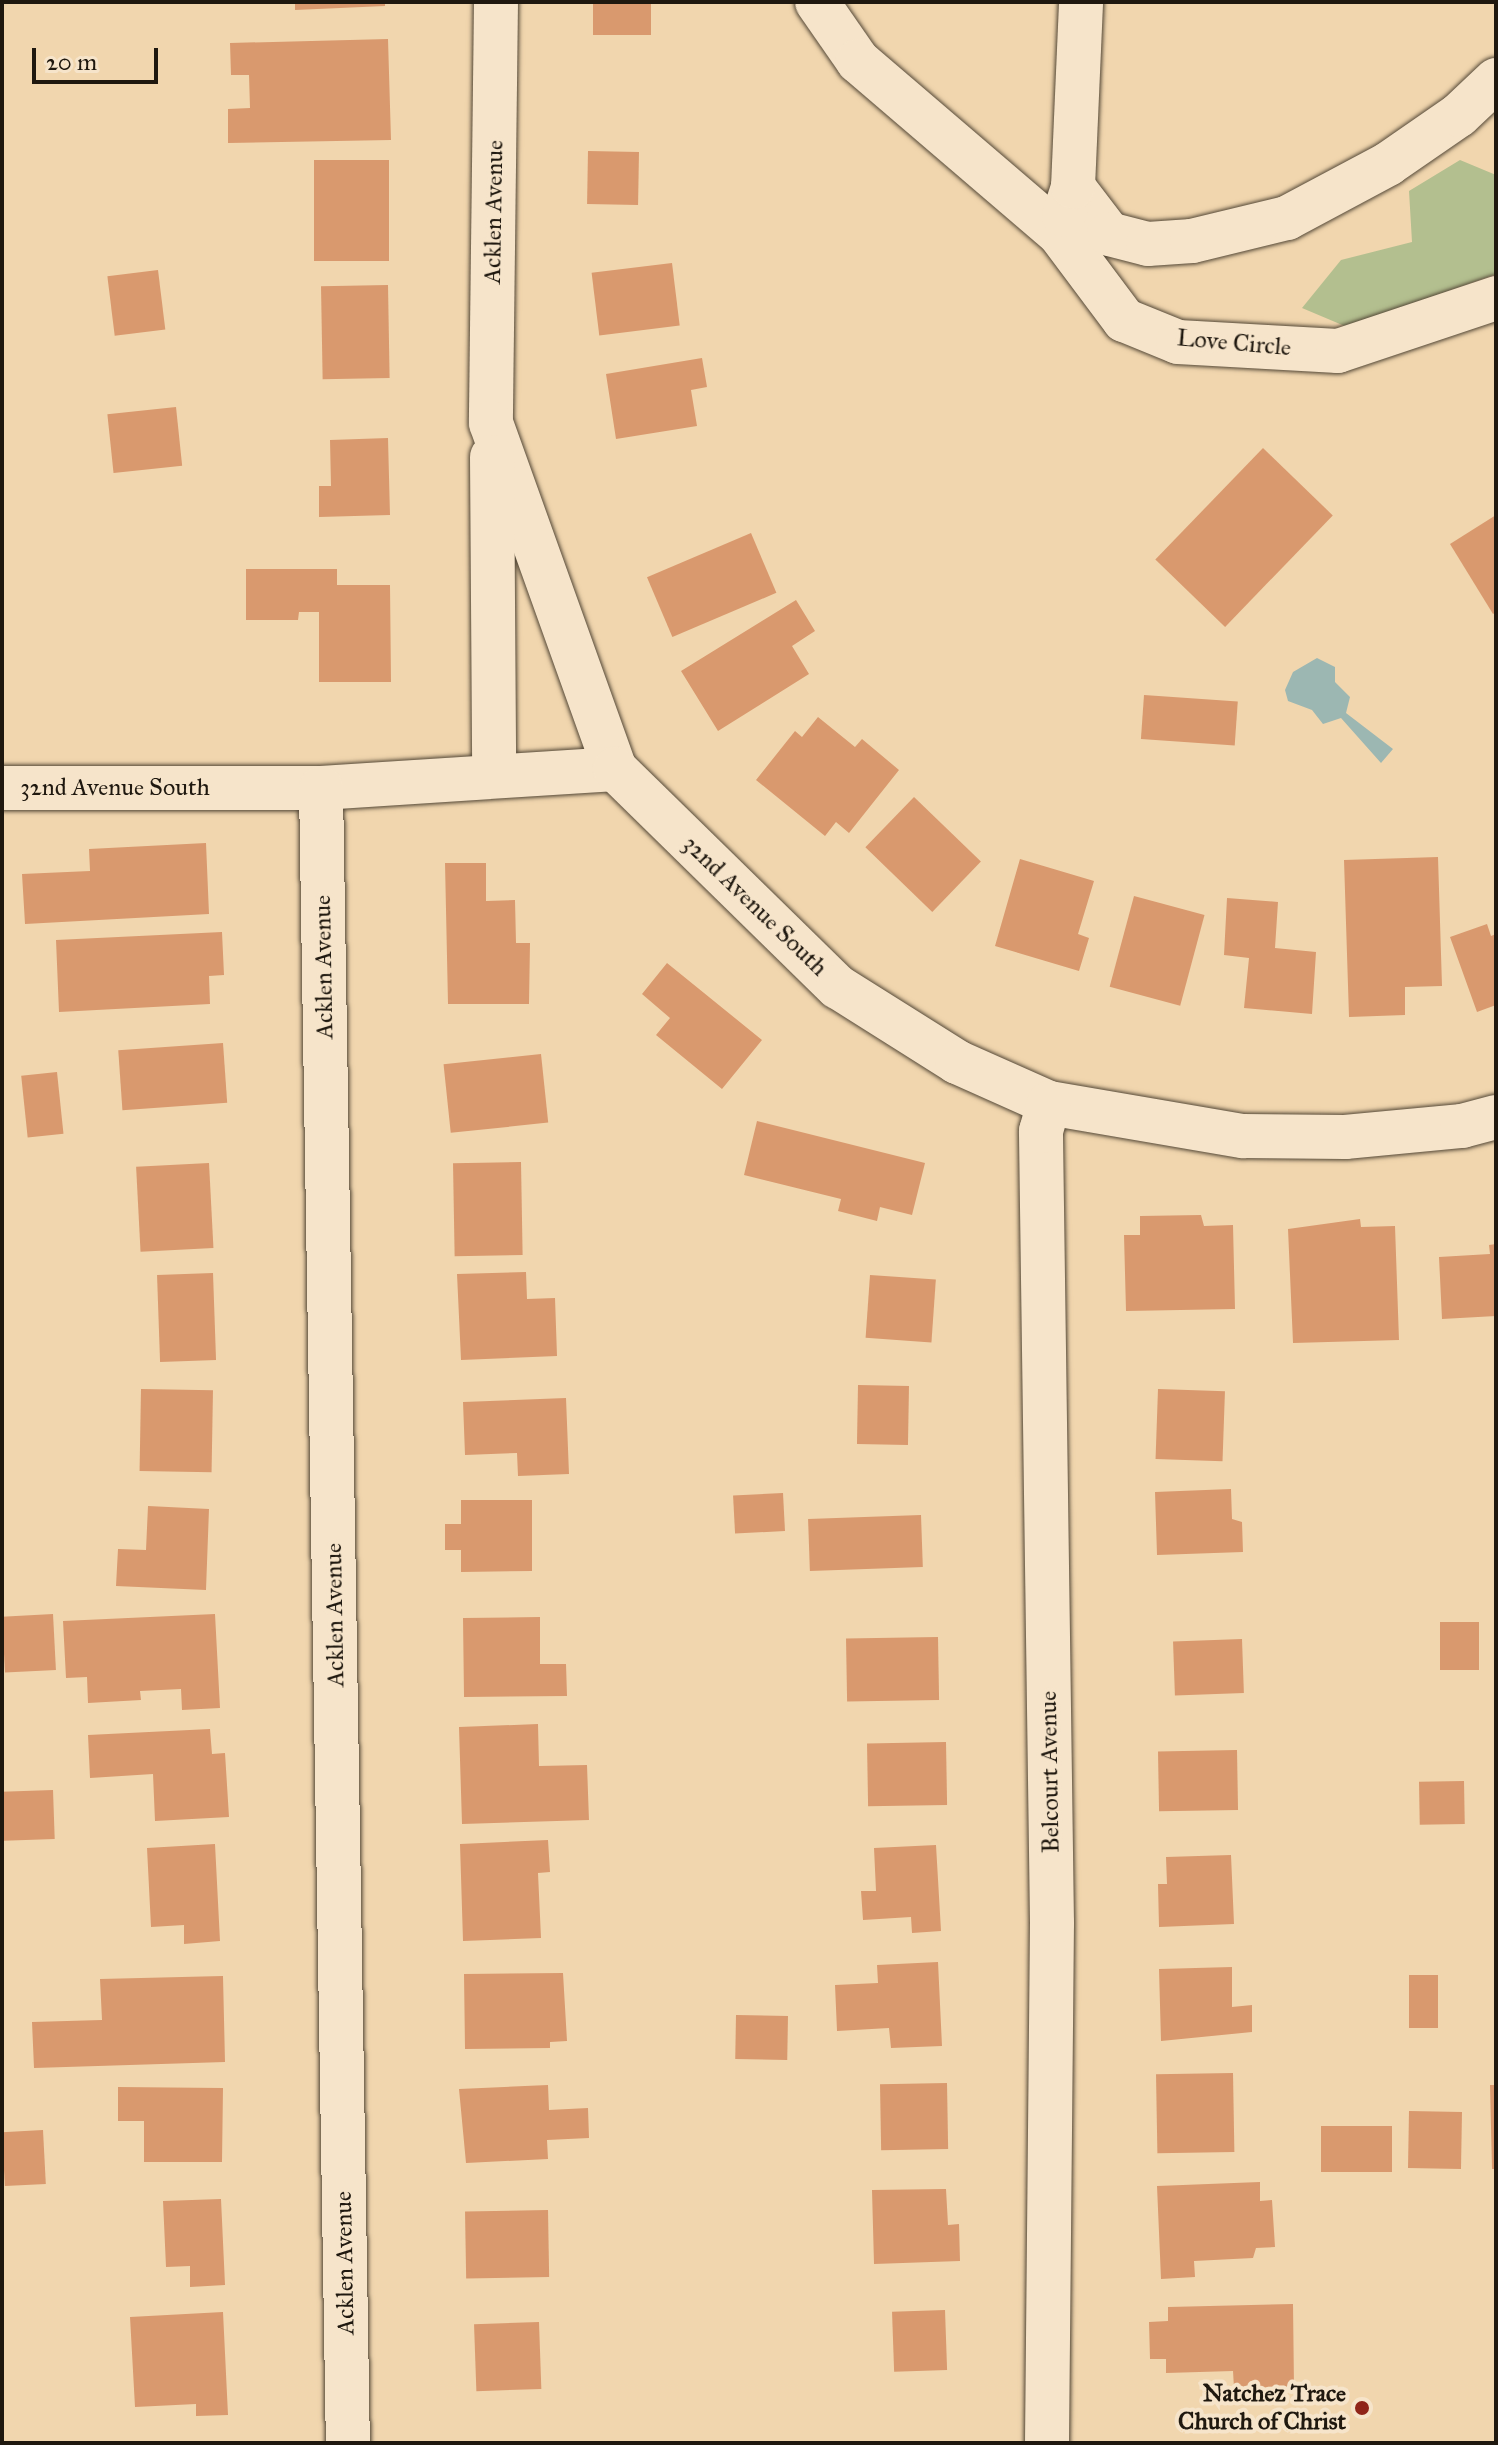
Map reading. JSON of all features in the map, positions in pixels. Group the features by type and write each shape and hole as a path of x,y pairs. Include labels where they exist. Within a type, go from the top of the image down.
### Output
{"street":[{"name":"Acklen Avenue","path":"494,776 491,423 496,2"},
{"name":"Love Circle","path":"817,2 858,61 970,163 1059,233 1124,320 1178,342 1338,351 1496,298"},
{"path":"1059,233 1073,187 1081,2"},
{"path":"1073,187 1109,234 1148,244 1192,241 1287,218 1388,164 1459,115 1496,80"},
{"name":"Acklen Avenue","path":"491,423 615,769"},
{"name":"32nd Avenue South","path":"2,788 321,788 615,769 838,987 957,1062 1049,1103 1243,1136 1345,1137 1462,1126 1496,1117"},
{"name":"Acklen Avenue","path":"321,788 348,2443"},
{"name":"Belcourt Avenue","path":"1047,2443 1052,1923 1041,1131 1049,1103"}],"green space":[{"path":"1460,160 1496,175 1496,274 1347,327 1302,308 1341,260 1412,242 1409,191"}],"water":[{"path":"1317,658 1335,667 1335,682 1350,697 1346,713 1393,749 1381,763 1341,718 1323,724 1312,710 1288,701 1285,690 1293,672"}],"building":[{"path":"295,2 385,2 385,6 295,10"},
{"path":"593,2 651,2 651,35 593,35"},
{"path":"388,39 391,140 228,143 228,109 250,108 249,75 231,75 230,43"},
{"path":"588,151 639,152 638,205 587,204"},
{"path":"314,160 389,160 389,261 314,261"},
{"path":"672,263 680,326 599,335 592,273"},
{"path":"158,270 165,330 115,336 107,276"},
{"path":"388,285 390,378 323,379 321,286"},
{"path":"702,358 707,387 691,390 697,426 616,439 606,374"},
{"path":"176,407 182,466 114,473 107,414"},
{"path":"388,438 390,515 319,517 319,486 331,486 330,440"},
{"path":"1263,448 1333,515 1225,627 1155,559"},
{"path":"1496,515 1496,612 1493,614 1450,544"},
{"path":"751,533 776,593 672,637 647,577"},
{"path":"246,569 337,569 337,585 390,585 391,682 319,682 319,612 299,612 298,620 246,620"},
{"path":"796,600 815,631 792,646 809,674 718,731 681,671"},
{"path":"1144,695 1238,702 1235,745 1141,739"},
{"path":"818,717 855,747 862,739 899,770 849,833 836,822 825,836 756,780 795,731 802,737"},
{"path":"914,797 981,862 932,912 865,847"},
{"path":"206,843 209,914 25,924 22,874 90,871 89,849"},
{"path":"1438,857 1442,986 1405,987 1405,1015 1349,1017 1344,860"},
{"path":"1020,859 1094,881 1078,934 1089,938 1079,971 995,946"},
{"path":"445,863 486,863 486,901 515,900 516,943 530,943 529,1004 448,1004"},
{"path":"1134,896 1205,915 1180,1006 1110,987"},
{"path":"1227,898 1278,902 1275,948 1316,952 1312,1014 1244,1008 1249,958 1224,955"},
{"path":"1487,924 1491,936 1496,934 1496,1005 1477,1012 1450,937"},
{"path":"222,932 224,975 209,976 210,1004 59,1012 56,940"},
{"path":"667,963 762,1040 722,1089 656,1035 670,1018 642,994"},
{"path":"223,1043 227,1103 122,1110 118,1050"},
{"path":"541,1054 548,1123 451,1133 444,1064"},
{"path":"57,1072 63,1134 28,1137 21,1076"},
{"path":"757,1121 925,1163 912,1215 880,1207 877,1221 838,1211 841,1199 744,1175"},
{"path":"521,1162 523,1255 455,1256 453,1163"},
{"path":"209,1163 213,1248 141,1252 136,1167"},
{"path":"1201,1215 1204,1226 1233,1225 1235,1309 1126,1311 1124,1235 1140,1235 1140,1216"},
{"path":"1360,1219 1361,1227 1395,1226 1399,1340 1293,1343 1288,1229"},
{"path":"1496,1244 1496,1316 1442,1319 1439,1257 1490,1254 1489,1245"},
{"path":"526,1272 527,1299 555,1298 557,1356 461,1360 457,1274"},
{"path":"213,1273 216,1360 160,1362 157,1275"},
{"path":"870,1275 936,1280 931,1342 866,1338"},
{"path":"858,1385 909,1386 908,1445 857,1444"},
{"path":"141,1389 213,1390 212,1472 140,1471"},
{"path":"1158,1389 1225,1391 1223,1461 1156,1459"},
{"path":"566,1398 569,1474 518,1476 517,1453 465,1455 463,1402"},
{"path":"1231,1489 1232,1519 1242,1522 1243,1552 1157,1555 1155,1492"},
{"path":"783,1493 785,1531 735,1534 733,1496"},
{"path":"461,1500 532,1500 532,1571 461,1572 461,1550 445,1550 445,1524 461,1524"},
{"path":"148,1506 209,1509 206,1590 116,1586 118,1549 146,1550"},
{"path":"921,1515 923,1567 810,1571 808,1519"},
{"path":"53,1614 56,1670 5,1673 2,1617"},
{"path":"215,1614 220,1708 182,1710 181,1689 140,1691 141,1700 88,1703 87,1677 66,1678 63,1621"},
{"path":"540,1617 540,1664 566,1664 567,1696 464,1697 463,1618"},
{"path":"1440,1622 1479,1622 1479,1670 1440,1670"},
{"path":"938,1637 939,1700 847,1702 846,1639"},
{"path":"1242,1639 1244,1693 1175,1695 1173,1641"},
{"path":"538,1724 539,1766 587,1765 589,1820 462,1824 459,1727"},
{"path":"210,1729 212,1754 225,1753 229,1817 155,1821 153,1774 90,1778 88,1735"},
{"path":"946,1742 947,1805 868,1806 867,1743"},
{"path":"1237,1750 1238,1810 1159,1811 1158,1751"},
{"path":"1464,1781 1465,1824 1420,1825 1419,1782"},
{"path":"53,1790 55,1839 4,1841 2,1792"},
{"path":"548,1840 550,1872 538,1873 541,1938 463,1941 460,1844"},
{"path":"215,1844 220,1941 184,1944 184,1925 151,1927 147,1848"},
{"path":"936,1845 941,1931 912,1933 911,1917 863,1920 861,1891 876,1891 874,1848"},
{"path":"1231,1855 1234,1924 1159,1927 1158,1884 1167,1884 1166,1857"},
{"path":"938,1962 942,2046 891,2048 889,2028 837,2031 835,1985 878,1983 877,1965"},
{"path":"1232,1967 1232,2007 1252,2005 1252,2032 1161,2041 1159,1969"},
{"path":"563,1973 567,2041 550,2042 550,2048 465,2049 464,1974"},
{"path":"1409,1975 1438,1975 1438,2028 1409,2028"},
{"path":"223,1976 225,2062 34,2068 32,2022 102,2020 100,1979"},
{"path":"736,2015 788,2016 787,2060 735,2059"},
{"path":"1233,2073 1234,2152 1157,2153 1156,2074"},
{"path":"947,2083 948,2149 881,2150 880,2084"},
{"path":"548,2085 549,2110 588,2108 589,2138 547,2140 548,2159 466,2163 459,2089"},
{"path":"1490,2085 1496,2085 1496,2169 1492,2169"},
{"path":"118,2087 223,2088 222,2162 144,2162 144,2121 118,2121"},
{"path":"1409,2111 1462,2112 1461,2169 1408,2168"},
{"path":"1321,2126 1392,2126 1392,2172 1321,2172"},
{"path":"43,2130 46,2184 5,2186 2,2132"},
{"path":"1260,2182 1260,2201 1272,2200 1275,2247 1256,2248 1253,2258 1194,2261 1195,2277 1161,2279 1157,2186"},
{"path":"946,2189 948,2225 959,2224 960,2261 874,2264 872,2190"},
{"path":"221,2199 225,2285 190,2287 190,2266 166,2267 163,2201"},
{"path":"548,2210 549,2277 466,2278 465,2211"},
{"path":"1293,2304 1294,2387 1234,2388 1233,2371 1166,2373 1166,2359 1150,2359 1149,2322 1168,2321 1168,2307"},
{"path":"945,2310 947,2370 894,2372 892,2312"},
{"path":"223,2312 228,2415 196,2416 196,2404 135,2407 130,2317"},
{"path":"539,2322 541,2389 476,2391 474,2324"}],"place":[{"name":"Natchez Trace Church of Christ","path":"1362,2408"}]}
